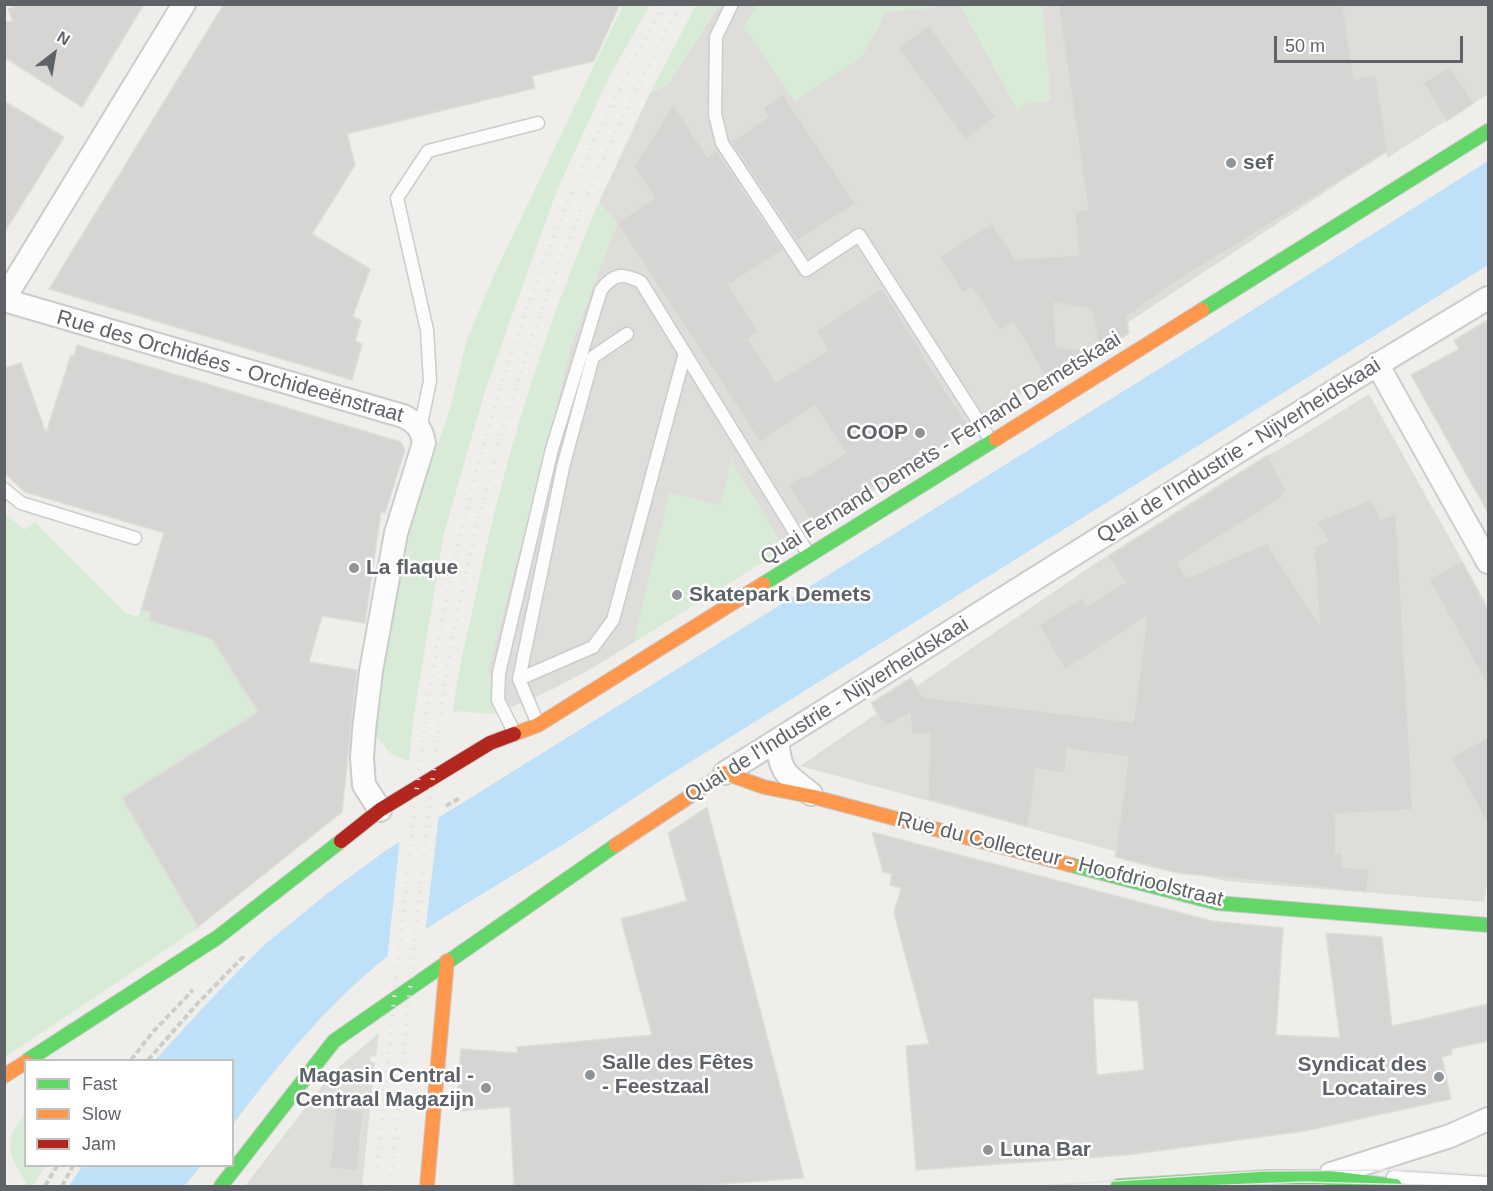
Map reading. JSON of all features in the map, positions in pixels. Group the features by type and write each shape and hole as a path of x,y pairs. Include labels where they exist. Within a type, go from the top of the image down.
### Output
{"main road":[{"name":"Quai Fernand Demets - Fernand Demetskaai","path":"30,1059 218,937 380,810 489,743 538,725 1488,131"},
{"name":"Rue du Collecteur - Hoofdrioolstraat","path":"725,773 764,787 814,797 1217,903 1488,925"},
{"name":"Quai de l'Industrie - Nijverheidskaai","path":"220,1186 334,1041 590,862 725,773"},
{"path":"427,1186 447,961"},
{"name":"Quai Fernand Demets - Fernand Demetskaai","path":"4,1076 24,1063"},
{"path":"1118,1186 1268,1182 1323,1177 1395,1186"}],"street":[{"path":"4,300 184,4"},
{"name":"Quai de l'Industrie - Nijverheidskaai","path":"725,773 1377,364 1488,298"},
{"name":"Rue des Orchidées - Orchideeënstraat","path":"4,300 403,416 413,421 420,429 424,444 396,532 371,671 364,730 362,758 364,785 380,810"},
{"path":"1377,364 1488,562"},
{"name":"Rue du Collecteur - Hoofdrioolstraat","path":"777,741 780,765 784,772 814,797"},
{"path":"1323,1177 1450,1136 1488,1119"}],"lane":[{"path":"732,4 716,37 714,114 722,143 806,270 859,235 992,442"},
{"path":"420,429 430,381 427,330 397,198 428,151 538,123"},
{"path":"515,734 498,700 499,673 552,449 601,290 610,279 626,275 641,282 810,556"},
{"path":"538,725 519,679 563,467 593,357 627,334"},
{"path":"519,679 593,647 613,620 685,353"},
{"path":"4,489 21,502 135,538"},
{"path":"1323,1177 1400,1177 1488,1183"}],"path":[{"path":"149,1059 197,1004 248,952"},
{"path":"132,1059 152,1033 199,983"},
{"path":"45,1186 56,1167"},
{"path":"62,1186 72,1167"}],"shaded area":[{"path":"719,5 1488,5 1488,94 1387,158 1387,151 816,529 594,667 553,689 496,714 488,670 571,345 617,223 599,202 650,93 669,84"},
{"path":"1369,394 1488,607 1488,737 1451,757 1488,825 1488,876 1484,902 1225,881 800,766 1093,565 1226,480"},
{"path":"379,1033 376,1057 371,1056 370,1061 375,1062 362,1186 245,1186 332,1073"}],"green space":[{"path":"623,5 650,5 610,75 557,190 485,391 444,533 413,721 409,761 391,754 374,733 401,551 450,409 467,339 494,275"},
{"path":"696,5 719,5 669,84 650,93"},
{"path":"757,5 940,5 924,9 887,12 861,58 795,101 743,27"},
{"path":"960,5 1042,5 1051,101 1027,103 1018,112"},
{"path":"599,202 617,223 571,345 488,670 496,714 453,711 486,548 512,447 560,299"},
{"name":"Skatepark Demets","path":"731,460 785,548 634,642 669,493 721,505"},
{"path":"5,513 24,530 35,522 126,613 138,617 141,610 150,612 149,619 212,639 258,712 122,798 198,928 5,1057"},
{"path":"24,1115 24,1167 45,1167 33,1186 28,1186 13,1158 10,1142 17,1124"}],"water":[{"path":"1488,161 1488,265 663,779 411,939 371,970 328,1011 288,1054 234,1123 234,1059 156,1059 263,946 324,896 385,851 1183,354"},
{"path":"81,1167 200,1167 184,1186 69,1186"}],"pier":[{"path":"439,814 425,934 387,962 400,838"}],"building":[{"path":"19,4 144,4 82,107 4,57 4,22 13,21 8,9"},
{"path":"224,4 620,4 594,61 532,76 535,88 347,134 355,165 312,234 370,269 353,316 361,321 355,341 362,344 352,380 49,289"},
{"path":"1058,4 1343,4 1354,79 1376,75 1388,151 1168,287 1127,317 1129,333 1100,352 1091,309 1054,303 1056,346 1097,353 1049,383 1013,322 1000,331 972,287 963,293 939,257 992,223 1016,259 1079,255 1074,211 1088,209"},
{"path":"929,25 996,117 965,140 898,48"},
{"path":"1450,66 1474,103 1447,121 1423,83"},
{"path":"783,94 856,204 797,241 731,142 768,117 763,108"},
{"path":"4,101 64,137 4,233"},
{"path":"673,104 708,157 717,151 783,250 729,285 759,332 748,339 776,382 828,350 816,331 882,288 969,427 829,516 831,520 816,529 788,486 845,453 815,406 760,442 617,223 654,198 634,167"},
{"path":"1488,320 1488,513 1411,375 1459,349 1454,340"},
{"path":"77,345 401,442 405,450 385,513 381,512 365,623 322,616 309,662 357,670 342,812 198,927 122,798 258,712 212,639 148,620 151,612 141,610 164,533 25,492 4,473 4,368 21,363 46,433 71,355 74,356"},
{"path":"1268,455 1286,491 1282,494 1284,496 1178,563 1186,578 1267,543 1319,623 1314,547 1328,541 1316,522 1371,499 1381,519 1396,513 1413,810 1335,814 1336,853 1342,852 1343,867 1369,869 1367,892 1178,873 1115,857 1128,757 1067,749 1065,773 1036,769 1028,827 928,799 930,733 912,735 910,713 885,727 871,703 911,678 923,697 1133,722 1147,616 1065,670 1039,625 1082,598 1087,605 1125,582 1108,556"},
{"path":"1462,561 1488,610 1488,687 1429,579"},
{"path":"1488,737 1488,825 1451,757"},
{"path":"707,807 804,1178 692,1186 514,1186 510,1107 456,1111 461,1049 518,1053 517,1047 652,1035 621,919 687,901 668,833"},
{"path":"872,832 1212,921 1283,928 1276,1035 1340,1038 1326,933 1382,937 1392,1026 1488,1004 1488,1041 1451,1049 1452,1054 1442,1057 1451,1099 1305,1131 1127,1155 916,1170 906,1046 929,1044 894,913 901,888 890,885 892,874 883,872","holes":["1093,998 1138,1001 1144,1070 1097,1075"]},
{"path":"336,1108 363,1111 357,1171 330,1168"}],"tram line":[{"path":"1040,1186 1263,1171 1404,1170 1488,1175"},
{"path":"1204,1186 1304,1182 1460,1186"}],"railway":[{"path":"375,1186 430,691 455,558 475,475 525,314 555,234 624,79 664,4"},
{"path":"390,1186 438,732 451,647 468,563 513,397 570,236 604,157 681,4"}],"traffic: fast":[{"path":"1202,310 1488,131"},
{"path":"763,584 996,439"},
{"path":"30,1059 218,937 341,841"},
{"path":"221,1186 334,1041 616,845"},
{"path":"1071,865 1217,903 1488,925"},
{"path":"1118,1186 1268,1177 1322,1177 1395,1186"}],"traffic: slow":[{"path":"996,439 1202,310"},
{"path":"514,734 538,725 763,584"},
{"path":"616,845 725,773 764,787 814,797 1071,865"},
{"path":"427,1186 447,961"},
{"path":"4,1076 24,1063"}],"traffic: jam":[{"path":"341,841 380,810 490,743 514,734"}],"place":[{"name":"sef","path":"1231,163"},
{"name":"COOP","path":"920,433"},
{"name":"La flaque","path":"354,568"},
{"name":"Skatepark Demets","path":"677,595"},
{"name":"Salle des Fêtes - Feestzaal","path":"590,1075"},
{"name":"Syndicat des Locataires","path":"1439,1077"},
{"name":"Magasin Central - Centraal Magazijn","path":"486,1088"},
{"name":"Luna Bar","path":"988,1150"}]}
